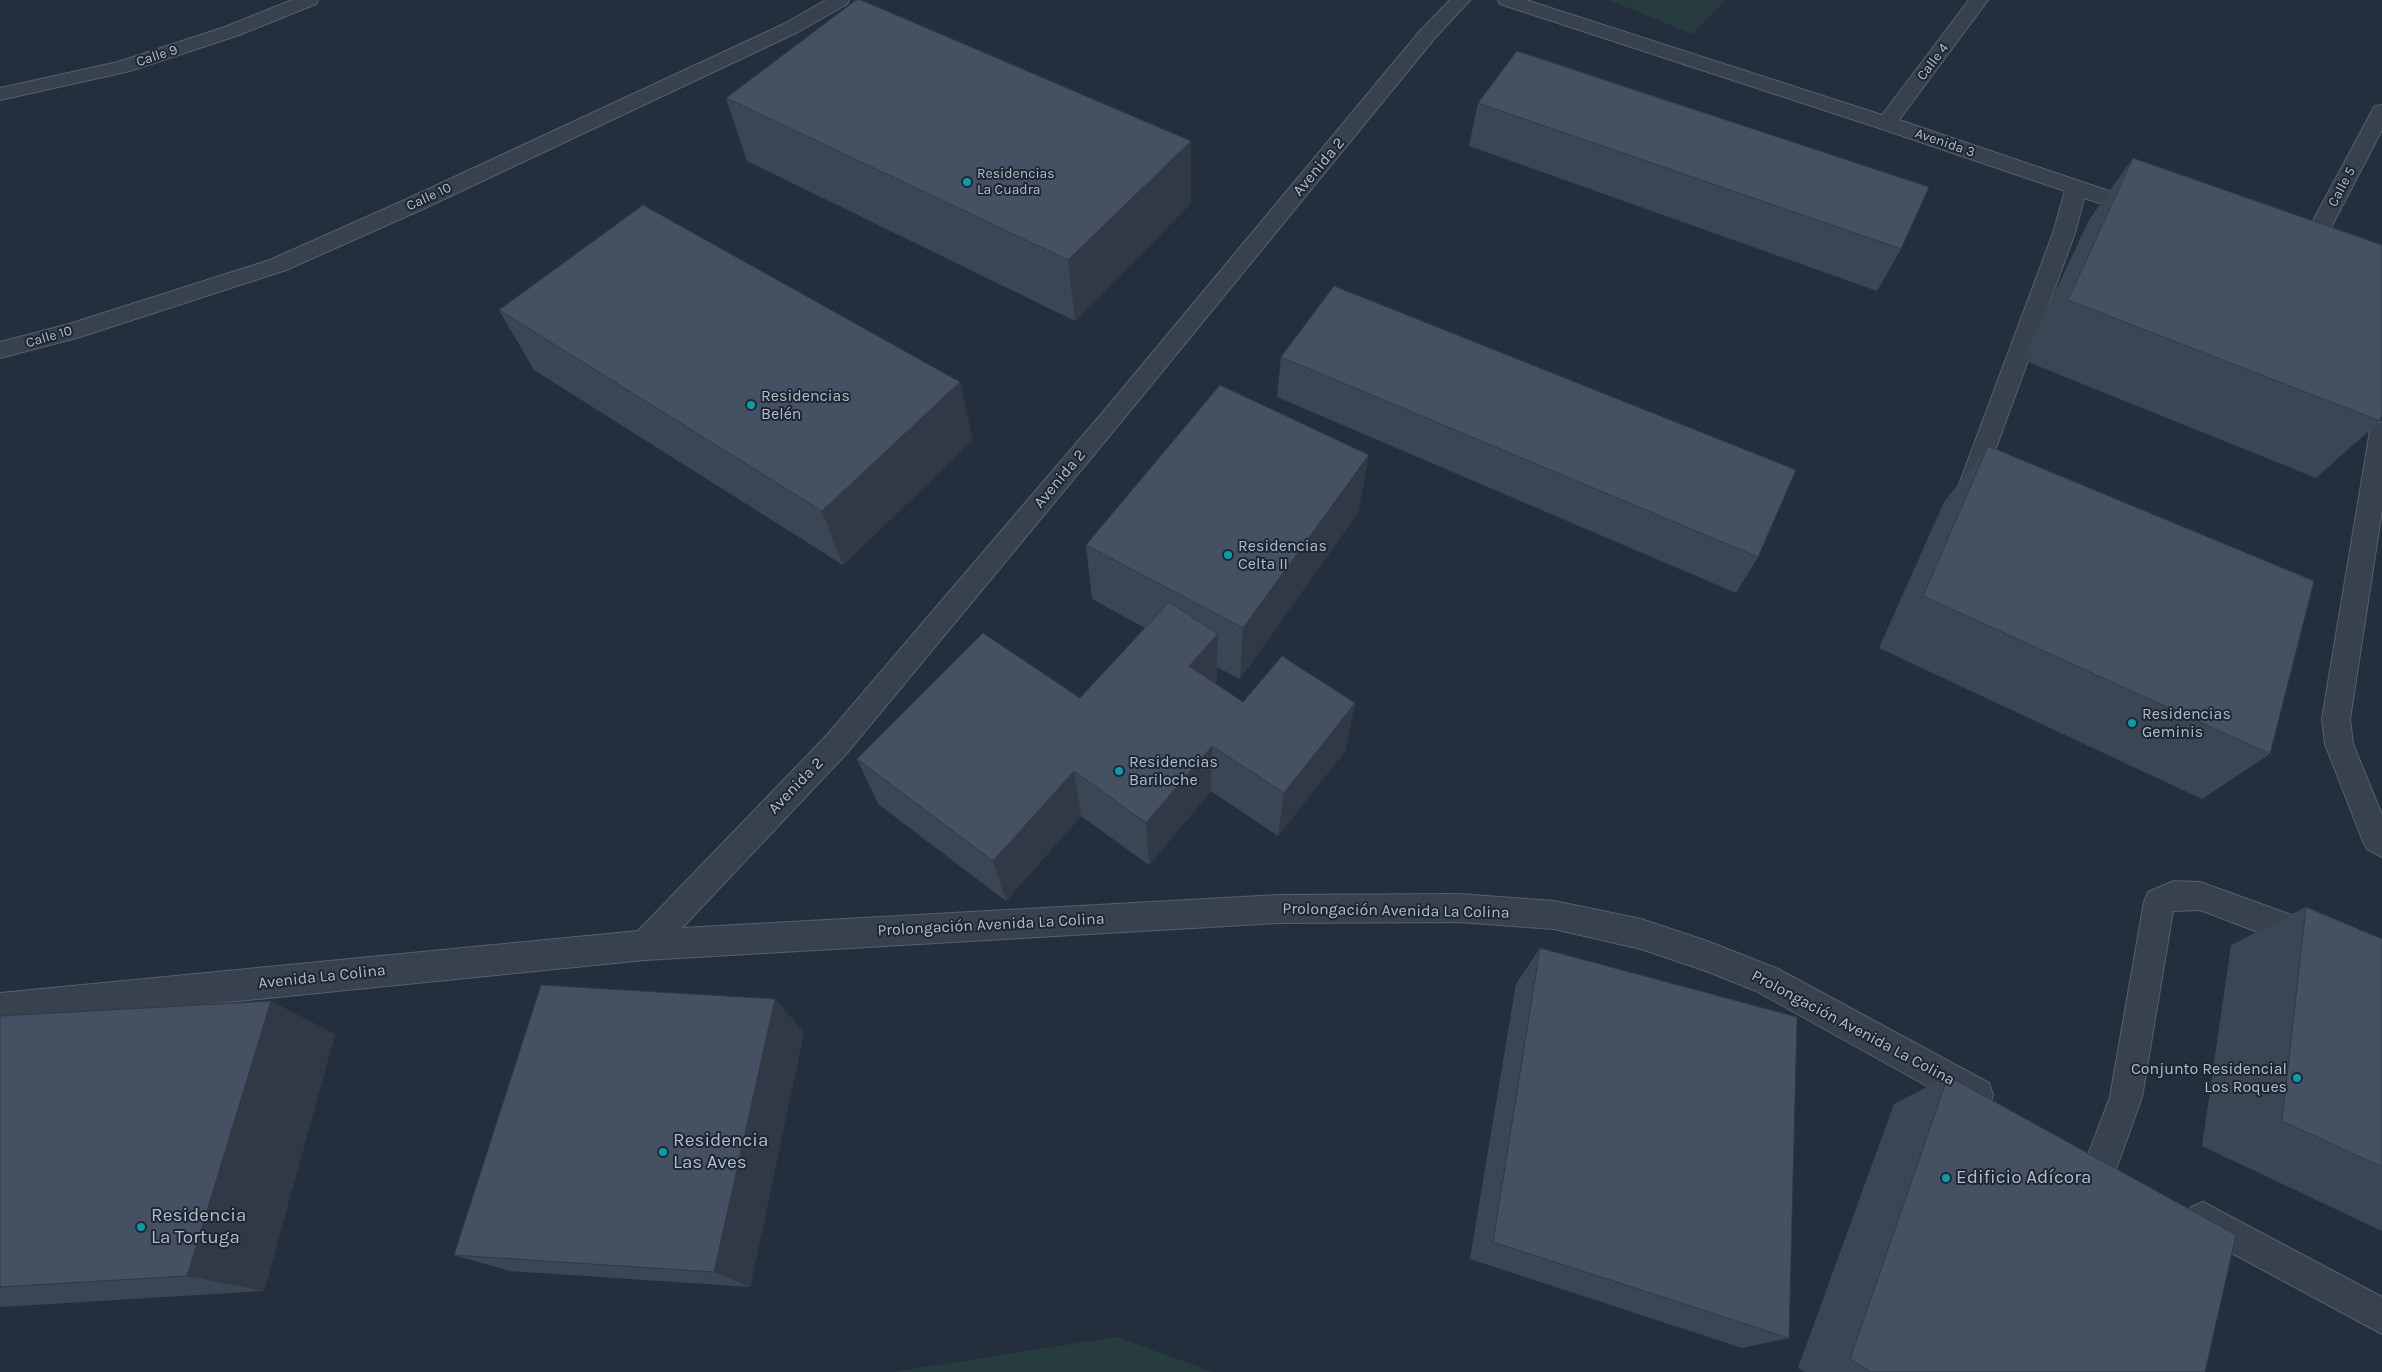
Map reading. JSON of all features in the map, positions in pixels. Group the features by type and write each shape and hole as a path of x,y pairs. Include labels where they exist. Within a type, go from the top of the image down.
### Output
{"street":[{"name":"Calle 9","path":"0,94 124,67 232,31 309,0"},
{"name":"Calle 10","path":"0,350 72,331 278,265 407,208 791,28 840,0"},
{"name":"Avenida 2","path":"645,945 837,744 1117,411 1427,35 1461,0"},
{"name":"Avenida 3","path":"1507,0 1886,123 2159,216"},
{"name":"Calle 4","path":"1886,123 1979,0"},
{"name":"Calle 5","path":"2301,264 2382,111"},
{"path":"1970,487 2064,233 2076,188"},
{"path":"2382,431 2336,720 2339,744 2377,839 2382,843"},
{"path":"2103,1164 2126,1097 2159,902 2174,895 2200,896 2336,947"},
{"name":"Prolongación Avenida La Colina","path":"645,945 1278,909 1458,908 1554,915 1641,934 1707,956 1767,980 1999,1107"},
{"name":"Avenida La Colina","path":"0,1010 645,945"},
{"path":"2181,1206 2382,1316"}],"green space":[{"path":"1609,0 1726,0 1692,34"},
{"path":"1116,1337 1213,1372 893,1372"}],"building":[{"path":"856,0 861,0 1191,141 1068,260 726,98"},
{"path":"1517,51 1929,187 1901,249 1478,103"},
{"path":"2133,158 2382,245 2382,415 2380,421 2068,300"},
{"name":"Residencias Belén","path":"643,205 960,382 822,511 499,310"},
{"path":"1334,286 1796,470 1758,557 1281,357"},
{"path":"1220,385 1369,455 1243,628 1086,545"},
{"path":"1988,446 2314,581 2270,754 1923,596"},
{"path":"1169,602 1218,634 1189,666 1243,702 1282,656 1355,703 1284,793 1212,746 1146,823 1074,771 993,861 857,759 983,633 1080,698"},
{"path":"2306,907 2382,939 2382,1167 2282,1121"},
{"path":"1540,948 1797,1017 1789,1338 1493,1242"},
{"name":"Residencia Las Aves","path":"541,985 775,999 714,1272 454,1255"},
{"name":"Residencia La Tortuga","path":"271,1001 187,1276 0,1287 0,1016"},
{"name":"Edificio Adícora","path":"1948,1076 2236,1235 2205,1372 1871,1372 1850,1359"}],"place":[{"name":"Residencias La Cuadra","path":"967,182"},
{"name":"Residencias Belén","path":"751,405"},
{"name":"Residencias Celta II","path":"1228,555"},
{"name":"Residencias Geminis","path":"2132,723"},
{"name":"Residencias Bariloche","path":"1119,771"},
{"name":"Conjunto Residencial Los Roques","path":"2297,1078"},
{"name":"Residencia Las Aves","path":"663,1152"},
{"name":"Edificio Adícora","path":"1946,1178"},
{"name":"Residencia La Tortuga","path":"141,1227"}]}
